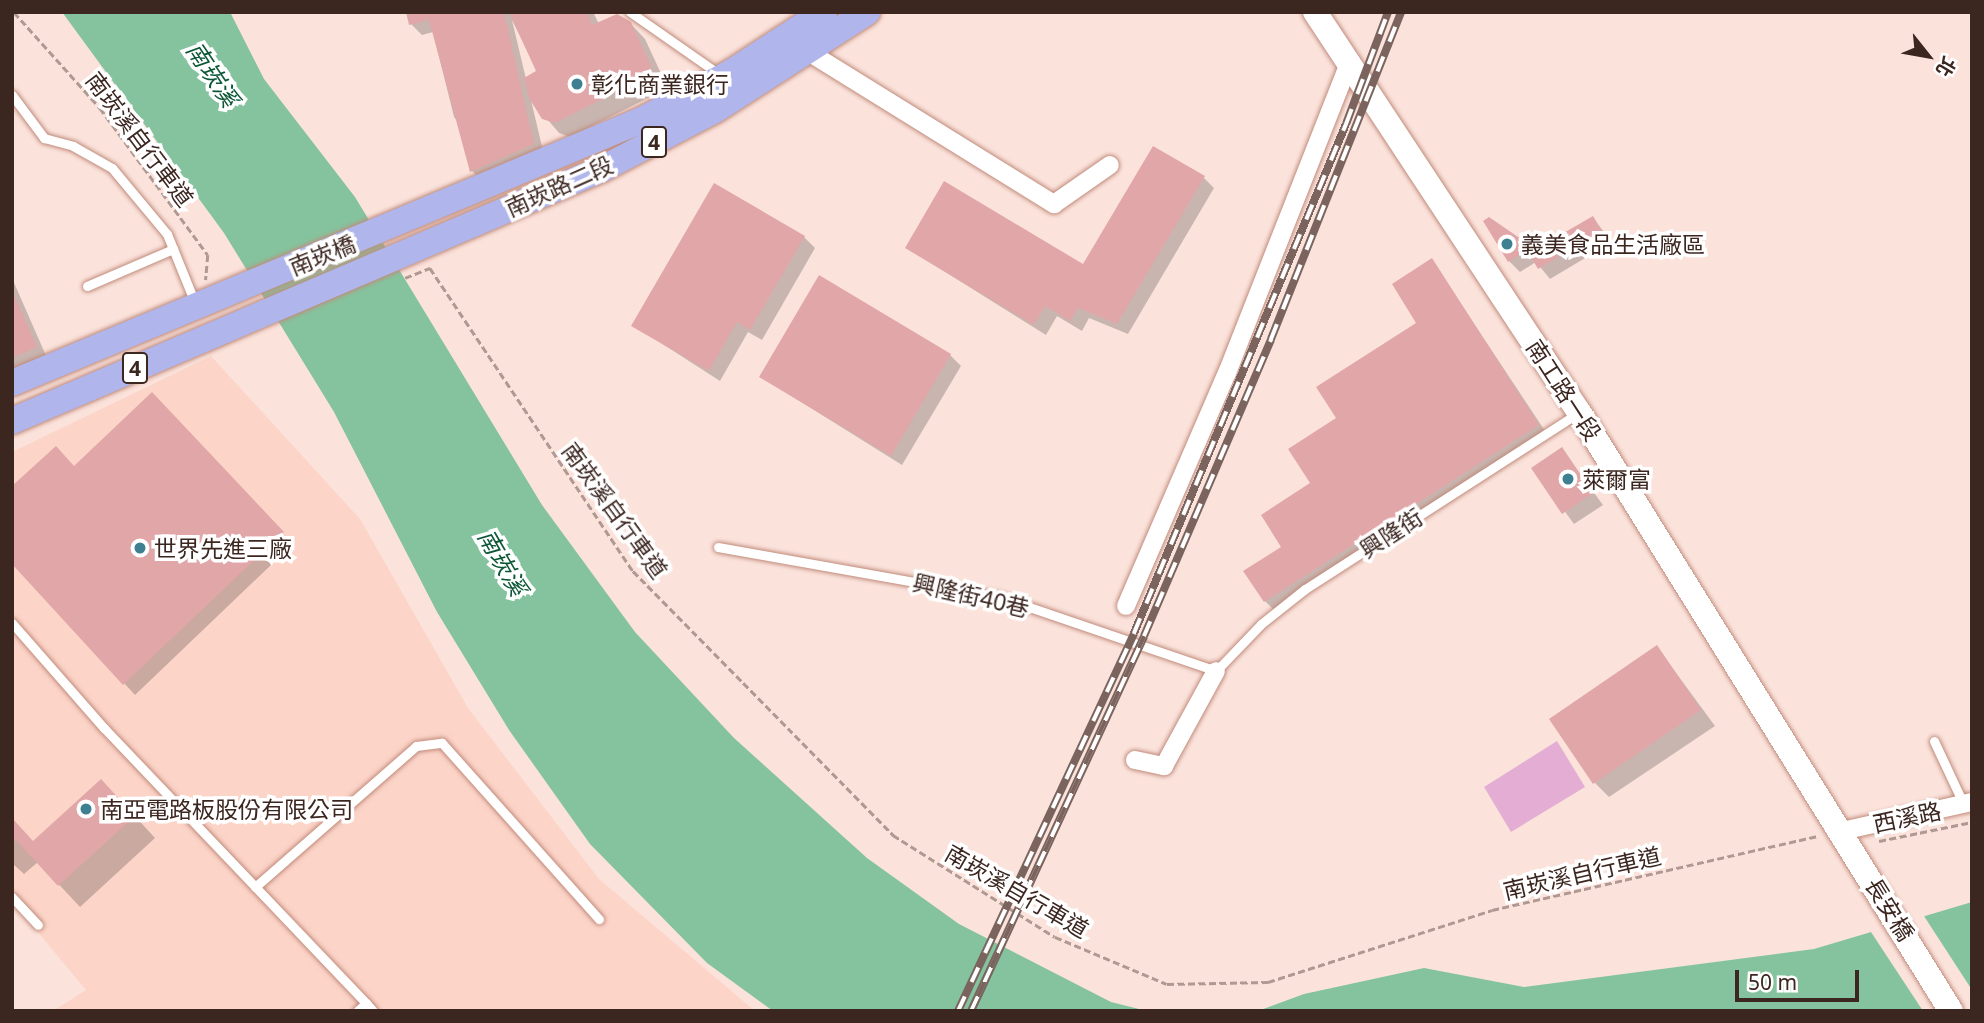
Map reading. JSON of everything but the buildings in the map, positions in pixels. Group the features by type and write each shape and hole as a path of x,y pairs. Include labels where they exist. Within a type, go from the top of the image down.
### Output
{"main road":[{"name":"南崁路二段","path":"410,220 642,120 723,77 824,12"},
{"name":"南崁路二段","path":"428,256 715,110 867,12"},
{"name":"南崁橋","path":"214,298 410,220"},
{"name":"南崁橋","path":"12,421 258,315 428,256"},
{"name":"4","path":"12,383 214,298"}],"street":[{"name":"南工路一段","path":"1315,12 1350,60 1579,412 1845,838"},
{"path":"807,51 1054,204 1111,165"},
{"path":"1126,606 1227,373 1350,60"},
{"path":"1135,760 1164,766 1216,671"},
{"name":"西溪路","path":"1845,838 1968,803"},
{"name":"長安橋","path":"1845,838 1951,1011"}],"lane":[{"path":"630,12 723,77"},
{"path":"12,95 44,138 73,146 112,167 167,234 173,249 214,298"},
{"path":"87,286 173,249"},
{"name":"興隆街","path":"1216,671 1305,589 1579,412"},
{"name":"興隆街40巷","path":"718,547 1000,597 1216,671"},
{"path":"12,623 104,728 373,1011"},
{"path":"1934,741 1968,803"},
{"path":"256,887 416,746 442,743 599,919"},
{"path":"12,897 38,925"},
{"path":"357,1011 366,1003"}],"path":[{"name":"南崁溪自行車道","path":"14,12 100,108 208,255 205,286 214,298"},
{"name":"南崁溪自行車道","path":"428,256 633,571 893,835 1055,937 1167,984 1268,982 1492,910 1845,838"}],"shaded area":[{"path":"211,356 360,519 468,708 599,879 755,1011 53,1011 86,990 12,901 12,452"},
{"path":"1557,741 1585,787 1511,832 1484,787"}],"water":[{"name":"南崁溪","path":"62,12 230,12 264,79 355,197 542,505 635,632 734,738 867,858 959,924 1111,1002 1147,1011 773,1011 707,963 590,844 509,730 437,612 334,412 224,233"},
{"path":"1972,902 1972,1011 1258,1011 1304,994 1424,968 1524,987 1814,949"}],"pier":[{"path":"1922,913 1972,990 1972,1011 1923,1011 1869,929"}],"railway":[{"path":"958,1011 1134,633 1346,124 1388,12"},
{"path":"971,1011 1144,636 1271,339 1401,12"}],"place":[{"name":"彰化商業銀行","path":"577,84"},
{"name":"義美食品生活廠區","path":"1507,244"},
{"name":"萊爾富","path":"1568,479"},
{"name":"世界先進三廠","path":"140,548"},
{"name":"南亞電路板股份有限公司","path":"86,809"}]}
